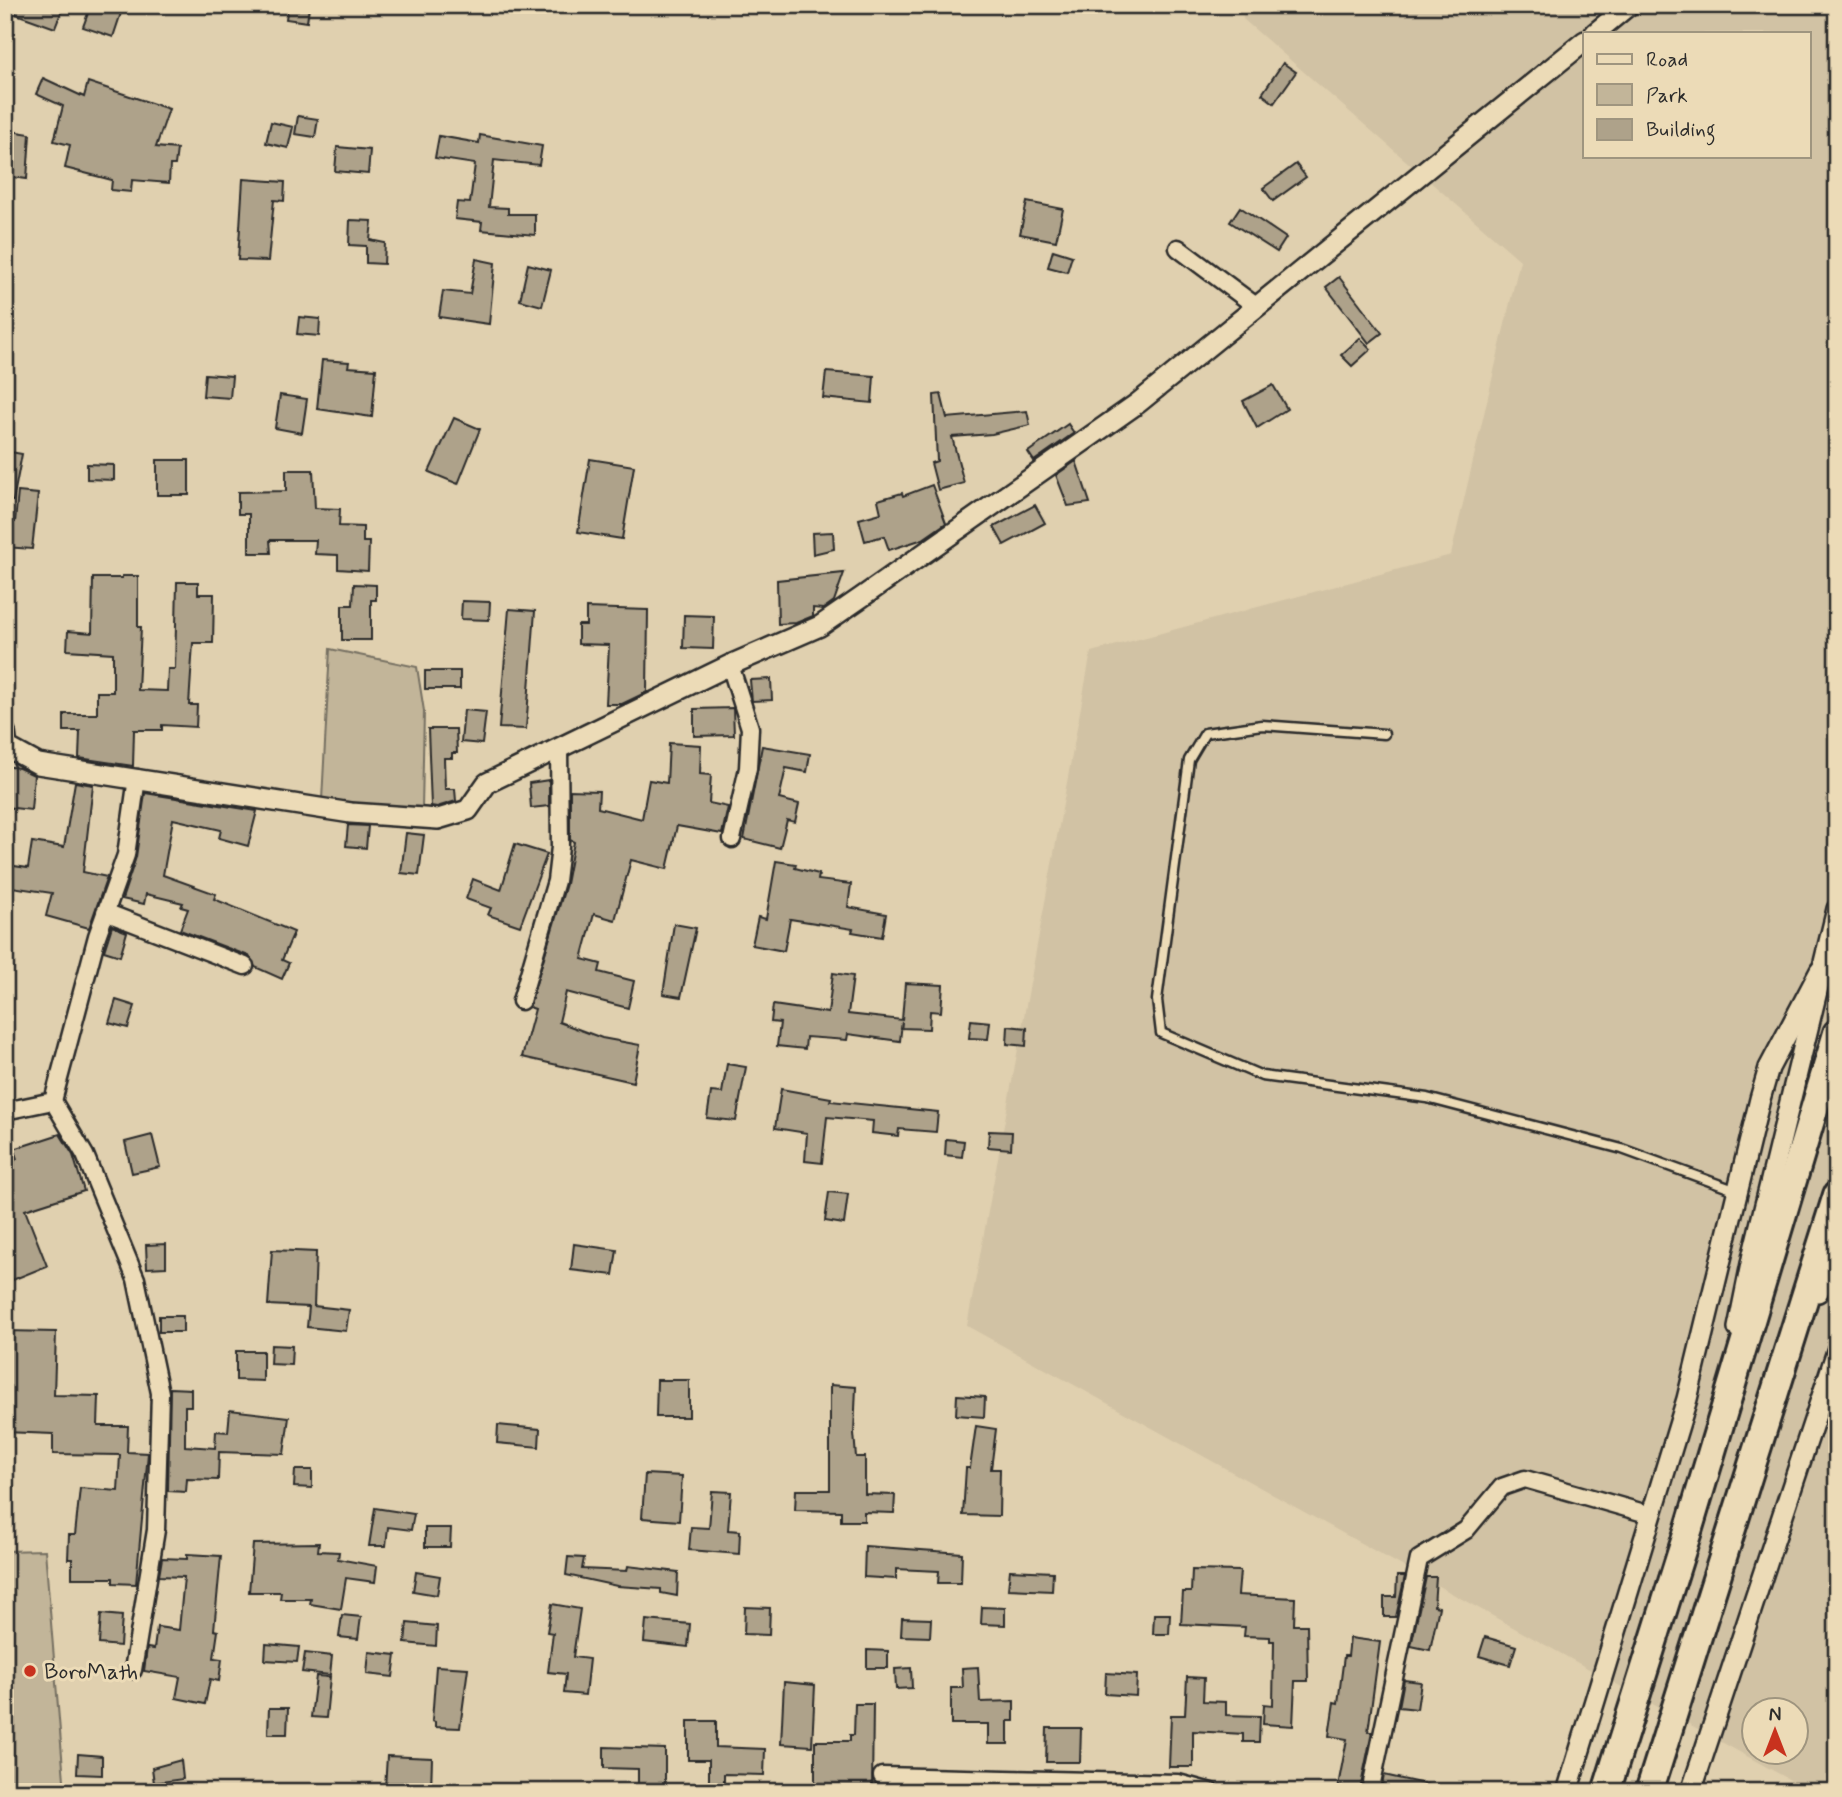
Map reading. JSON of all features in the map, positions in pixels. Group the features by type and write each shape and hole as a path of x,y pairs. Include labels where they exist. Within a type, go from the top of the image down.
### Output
{"highway":[{"path":"1606,1792 1837,1033"},
{"path":"1649,1792 1837,1195"}],"street":[{"path":"1596,32 1629,5"},
{"path":"5,732 7,747 38,764 351,813 438,819 468,810 487,783 730,665 820,626 1138,403 1583,43"},
{"path":"1178,248 1257,307"},
{"path":"730,665 750,728 748,768 732,839"},
{"path":"521,1001 556,881 560,847 559,747"},
{"path":"133,1670 156,1530 160,1393 136,1279 85,1155 53,1101 105,912 126,855 137,778"},
{"path":"1717,1432 1753,1254 1837,909"},
{"path":"105,912 245,966"},
{"path":"1567,1792 1687,1399 1769,1069 1820,971"},
{"path":"5,1111 53,1101"},
{"path":"1785,1367 1837,1248"},
{"path":"1691,1792 1837,1351"},
{"path":"1370,1792 1419,1559 1466,1530 1502,1487 1525,1479 1651,1515"},
{"path":"882,1776 1178,1783 1211,1792"}],"lane":[{"path":"1384,734 1262,725 1205,733 1189,760 1157,1000 1161,1033 1262,1076 1427,1098 1622,1149 1737,1191"}],"shaded area":[{"path":"1242,5 1837,5 1837,1792 1812,1792 1765,1766 1811,1766 1811,1696 1741,1696 1741,1753 967,1326 1091,652 1451,555 1520,260 1243,19"}],"green space":[{"path":"330,649 417,667 424,711 422,809 322,800"},
{"name":"BoroMath","path":"45,1550 65,1792 5,1792 5,1551"}],"building":[{"path":"5,5 49,5 62,10 55,28 5,10"},
{"path":"91,5 121,13 113,37 83,27"},
{"path":"288,5 309,7 307,22 286,19"},
{"path":"1283,63 1296,72 1274,103 1262,94"},
{"path":"43,78 84,97 88,82 169,109 156,147 177,149 175,165 170,165 169,183 132,180 131,192 111,190 112,180 65,168 70,145 54,141 63,106 36,94"},
{"path":"298,116 318,119 315,137 295,134"},
{"path":"271,122 293,127 288,148 266,143"},
{"path":"5,130 30,134 27,179 5,176"},
{"path":"480,135 542,146 539,165 494,160 489,207 508,208 508,214 535,214 535,235 481,230 482,222 455,219 457,202 470,203 475,164 435,158 439,136 479,143"},
{"path":"337,147 370,150 368,174 335,171"},
{"path":"1296,164 1306,177 1273,201 1263,188"},
{"path":"243,179 285,182 284,201 274,200 268,261 238,260"},
{"path":"1027,202 1063,209 1056,241 1020,234"},
{"path":"1240,207 1286,238 1277,252 1230,222"},
{"path":"350,220 372,221 370,240 385,243 384,264 366,263 366,246 349,245"},
{"path":"1053,250 1072,256 1067,272 1048,267"},
{"path":"476,259 495,263 489,324 439,317 443,291 470,294"},
{"path":"528,264 551,270 542,306 520,300"},
{"path":"1339,277 1382,333 1369,343 1326,287"},
{"path":"299,317 320,319 319,336 297,334"},
{"path":"1360,338 1371,349 1352,366 1341,355"},
{"path":"322,360 349,362 348,367 376,369 372,417 317,409"},
{"path":"826,372 874,376 872,403 823,398"},
{"path":"205,374 232,376 230,398 203,396"},
{"path":"1273,385 1287,409 1257,428 1243,401"},
{"path":"941,394 947,418 1027,411 1030,425 992,434 952,437 964,483 938,490 931,463 937,461 934,395"},
{"path":"280,395 307,399 302,433 275,428"},
{"path":"454,418 480,429 458,484 429,472"},
{"path":"1068,424 1074,433 1034,461 1028,452"},
{"path":"5,451 22,454 13,501 5,501"},
{"path":"590,459 634,466 622,539 578,532"},
{"path":"157,460 189,460 189,495 157,495"},
{"path":"1076,461 1090,503 1068,506 1056,475"},
{"path":"87,464 114,465 114,480 87,479"},
{"path":"286,470 313,470 315,508 340,509 339,526 363,527 363,542 369,542 368,571 338,569 338,555 315,554 316,540 270,540 271,553 249,553 249,514 238,514 238,492 286,491"},
{"path":"932,485 946,523 923,539 889,550 884,536 865,541 859,519 881,513 878,500 902,493 903,496"},
{"path":"18,492 38,494 32,549 5,547 5,522 15,522"},
{"path":"1035,505 1045,523 1004,545 994,527"},
{"path":"833,532 834,549 813,554 812,533"},
{"path":"844,573 834,601 823,609 813,608 813,616 796,623 778,624 777,580"},
{"path":"138,576 138,627 141,627 138,690 167,691 168,669 175,669 177,582 198,582 198,594 214,594 213,643 193,643 189,705 197,705 196,727 162,725 162,730 134,730 133,766 79,758 80,731 64,731 64,714 97,714 97,692 113,692 113,653 67,650 68,631 92,633 93,578"},
{"path":"354,584 376,585 376,600 371,600 371,640 342,640 342,605 353,605"},
{"path":"462,601 490,602 489,620 461,619"},
{"path":"586,608 648,610 647,692 622,704 606,704 609,645 578,644 578,625 586,625"},
{"path":"509,609 535,611 526,729 499,728"},
{"path":"684,615 714,616 713,649 683,648"},
{"path":"425,671 460,671 460,689 425,689"},
{"path":"771,679 772,700 752,701 750,680"},
{"path":"733,708 734,735 694,736 694,709"},
{"path":"464,710 486,712 482,744 461,742"},
{"path":"428,729 456,729 457,753 452,753 452,758 444,758 445,789 455,789 456,801 437,807 431,806"},
{"path":"669,743 701,745 700,774 711,775 709,803 728,807 722,834 677,826 667,869 631,860 615,920 594,914 582,959 601,964 599,972 634,981 628,1008 566,992 559,1022 602,1038 640,1045 633,1082 522,1057 535,1009 529,1007 566,884 574,842 570,840 570,790 599,791 598,808 642,819 649,780 667,783"},
{"path":"762,746 810,754 807,772 786,768 779,799 799,804 795,822 787,820 780,848 744,839"},
{"path":"5,766 19,768 34,775 31,810 5,807"},
{"path":"549,780 549,806 531,808 529,783"},
{"path":"75,782 93,785 83,872 107,877 89,928 46,916 52,893 5,886 7,865 28,868 32,842 64,847"},
{"path":"145,793 257,811 248,846 219,838 221,830 173,819 163,875 216,894 214,899 294,932 282,960 289,963 282,979 255,967 249,956 180,930 188,909 181,907 183,903 146,894 144,904 122,899 136,857"},
{"path":"348,825 368,826 366,848 346,846"},
{"path":"406,833 424,835 419,875 401,873"},
{"path":"515,844 547,854 520,926 488,915 491,908 466,899 473,879 501,890"},
{"path":"776,861 796,864 795,868 819,874 818,880 851,884 848,907 886,914 882,937 852,932 853,929 790,919 784,951 752,945 758,917 766,919"},
{"path":"674,924 696,928 681,997 663,994"},
{"path":"112,926 127,932 120,956 104,951"},
{"path":"833,973 853,976 848,1014 902,1020 905,983 943,985 941,1012 930,1011 929,1029 901,1028 900,1041 848,1034 847,1040 806,1037 805,1049 777,1046 780,1023 771,1022 773,1005 828,1013"},
{"path":"116,1000 135,1006 128,1028 109,1023"},
{"path":"971,1020 990,1022 988,1039 969,1038"},
{"path":"1008,1026 1027,1028 1026,1046 1007,1044"},
{"path":"727,1064 746,1067 736,1121 707,1118 711,1092 722,1093"},
{"path":"781,1089 831,1098 830,1101 938,1112 936,1132 899,1129 898,1136 872,1133 873,1121 827,1117 822,1163 805,1161 807,1133 775,1128"},
{"path":"989,1131 1012,1132 1011,1149 988,1147"},
{"path":"60,1134 73,1155 84,1191 25,1210 47,1266 5,1283 5,1165 17,1159 14,1149"},
{"path":"152,1135 160,1167 132,1173 125,1142"},
{"path":"946,1139 964,1141 962,1157 945,1155"},
{"path":"829,1192 848,1194 844,1224 825,1221"},
{"path":"166,1244 166,1267 147,1268 146,1245"},
{"path":"574,1244 617,1250 613,1275 571,1270"},
{"path":"272,1250 316,1252 314,1306 349,1310 346,1331 307,1327 309,1307 268,1305"},
{"path":"159,1316 183,1316 183,1332 159,1332"},
{"path":"5,1331 56,1332 54,1395 99,1396 98,1426 128,1426 127,1452 148,1453 136,1584 113,1583 113,1578 72,1578 72,1559 68,1559 69,1535 75,1535 80,1488 118,1491 120,1455 53,1454 53,1434 5,1432"},
{"path":"271,1345 292,1346 291,1365 270,1364"},
{"path":"236,1351 263,1351 263,1381 236,1380"},
{"path":"657,1380 689,1380 689,1417 656,1417"},
{"path":"830,1385 856,1387 856,1457 865,1457 865,1494 895,1495 894,1513 864,1512 864,1521 841,1521 841,1511 795,1510 796,1490 830,1490"},
{"path":"170,1388 191,1389 191,1406 185,1406 185,1446 215,1448 216,1431 228,1432 230,1410 289,1417 284,1454 219,1452 218,1480 187,1479 186,1492 168,1491"},
{"path":"957,1395 985,1397 984,1417 956,1415"},
{"path":"498,1425 540,1429 539,1447 497,1443"},
{"path":"976,1426 996,1429 991,1469 1000,1469 999,1516 963,1515 966,1468 970,1468"},
{"path":"295,1470 312,1470 312,1488 294,1487"},
{"path":"645,1474 682,1476 679,1521 642,1518"},
{"path":"712,1491 731,1492 728,1530 740,1531 739,1554 689,1550 691,1527 709,1528"},
{"path":"375,1508 414,1514 411,1530 388,1527 386,1546 369,1546"},
{"path":"425,1528 451,1528 450,1547 425,1547"},
{"path":"319,1543 318,1551 339,1552 338,1559 377,1566 375,1582 346,1578 341,1609 310,1604 311,1599 280,1599 281,1592 249,1592 253,1544"},
{"path":"865,1546 962,1553 961,1583 938,1583 939,1571 896,1569 896,1579 864,1577"},
{"path":"187,1554 221,1556 214,1630 218,1631 214,1658 222,1659 219,1681 210,1679 205,1704 176,1698 180,1677 144,1671 147,1648 154,1649 157,1627 179,1630 184,1577 159,1576 162,1558 187,1559"},
{"path":"568,1557 584,1558 582,1569 627,1571 628,1566 678,1572 677,1596 661,1593 661,1589 617,1586 566,1575"},
{"path":"1010,1570 1053,1572 1052,1591 1008,1589"},
{"path":"1192,1570 1240,1571 1238,1595 1295,1598 1294,1625 1307,1625 1308,1681 1295,1681 1293,1726 1263,1724 1264,1704 1273,1705 1274,1641 1270,1641 1270,1637 1244,1636 1245,1627 1181,1624 1183,1592 1191,1592"},
{"path":"416,1572 440,1576 437,1595 413,1591"},
{"path":"1397,1576 1405,1576 1396,1617 1384,1617 1384,1597 1396,1597"},
{"path":"1426,1577 1436,1577 1434,1606 1439,1607 1430,1650 1411,1646"},
{"path":"552,1604 580,1609 573,1657 589,1659 585,1695 564,1693 566,1674 548,1672 553,1633 547,1632"},
{"path":"745,1607 770,1608 769,1635 744,1634"},
{"path":"982,1607 1005,1608 1005,1625 981,1624"},
{"path":"101,1614 122,1616 120,1646 99,1644"},
{"path":"1154,1614 1170,1614 1169,1634 1153,1634"},
{"path":"342,1615 361,1617 358,1639 339,1637"},
{"path":"902,1618 931,1619 930,1637 901,1636"},
{"path":"646,1620 690,1624 688,1647 644,1642"},
{"path":"407,1623 437,1626 436,1646 405,1643"},
{"path":"1485,1637 1516,1646 1510,1665 1479,1656"},
{"path":"1350,1638 1380,1642 1368,1732 1372,1732 1360,1790 1338,1786 1347,1739 1329,1736 1334,1702 1338,1703 1344,1656 1348,1656"},
{"path":"266,1644 299,1647 297,1662 265,1660"},
{"path":"867,1650 888,1651 888,1668 867,1668"},
{"path":"369,1652 396,1655 393,1677 367,1674"},
{"path":"305,1653 332,1656 330,1675 302,1672"},
{"path":"436,1666 468,1668 460,1728 435,1727 435,1722 432,1721"},
{"path":"978,1667 980,1702 1014,1701 1014,1721 1008,1721 1008,1744 988,1744 988,1724 951,1724 951,1688 963,1688 962,1668"},
{"path":"911,1668 912,1688 896,1689 895,1669"},
{"path":"1106,1673 1137,1675 1136,1696 1105,1694"},
{"path":"316,1676 330,1677 326,1718 311,1717"},
{"path":"1187,1677 1204,1678 1203,1701 1226,1702 1226,1715 1260,1716 1259,1742 1243,1742 1243,1734 1193,1731 1193,1767 1169,1767 1171,1715 1185,1715"},
{"path":"1404,1680 1421,1682 1417,1709 1399,1707"},
{"path":"784,1682 815,1685 812,1746 781,1744"},
{"path":"855,1704 873,1704 872,1792 815,1792 815,1741 850,1741 850,1735 854,1735"},
{"path":"269,1708 288,1708 287,1734 268,1734"},
{"path":"688,1721 716,1721 716,1747 765,1749 764,1775 724,1774 724,1788 709,1788 709,1760 688,1760"},
{"path":"1047,1728 1081,1728 1080,1762 1046,1762"},
{"path":"604,1747 665,1749 665,1792 638,1792 638,1769 604,1768"},
{"path":"78,1754 102,1756 102,1775 77,1774"},
{"path":"387,1756 432,1758 431,1790 385,1788"},
{"path":"181,1760 183,1779 154,1783 152,1768"},
{"path":"1384,1775 1429,1785 1428,1792 1381,1792"}],"place":[{"name":"BoroMath","path":"30,1671"}]}
